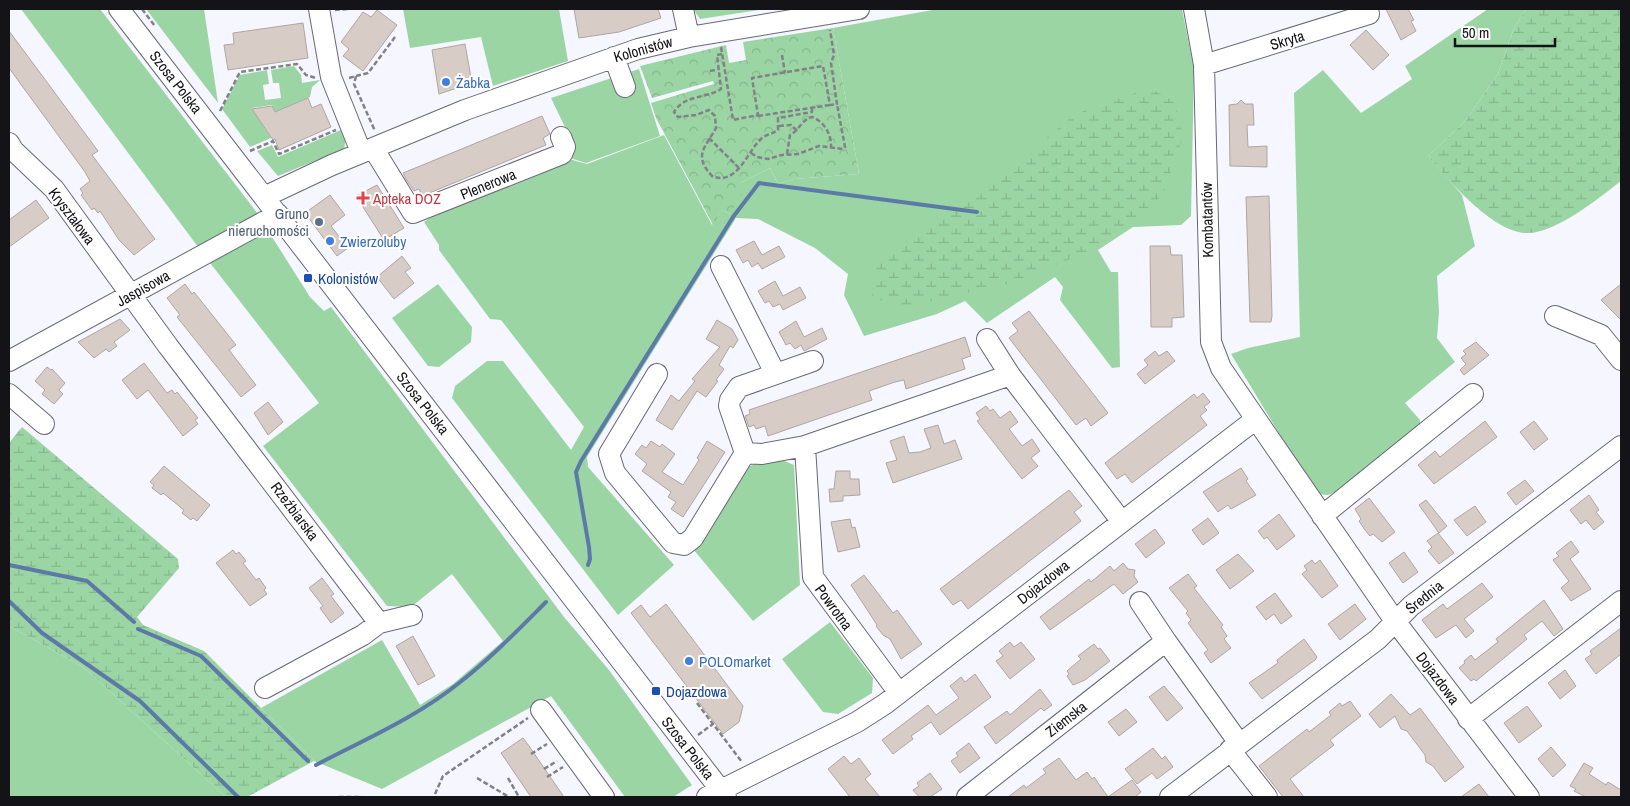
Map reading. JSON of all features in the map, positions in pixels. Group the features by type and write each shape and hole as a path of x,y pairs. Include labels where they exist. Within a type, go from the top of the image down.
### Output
{"street":[{"name":"Szosa Polska","path":"119,9 278,214 718,795"},
{"path":"319,9 331,77 349,124 364,148"},
{"name":"Kolonistów","path":"683,9 689,37"},
{"name":"Kolonistów","path":"264,197 364,148 504,95 614,57 689,37 860,9"},
{"name":"Kombatantów","path":"1194,9 1204,66 1211,342 1221,368 1256,419"},
{"name":"Skryta","path":"1204,66 1370,14"},
{"path":"614,57 625,86"},
{"name":"Plenerowa","path":"364,148 414,214 562,154 565,147 561,137"},
{"name":"Kryształowa","path":"9,143 13,150 54,189 131,295"},
{"name":"Jaspisowa","path":"9,362 278,214"},
{"path":"721,266 775,373"},
{"name":"Rzeźbiarska","path":"131,295 379,623"},
{"path":"1555,316 1601,335 1621,360"},
{"path":"986,340 1010,375 1122,522"},
{"path":"745,453 729,406 730,400 739,388 775,373 813,361"},
{"path":"657,374 609,454 615,473 673,543 684,545 693,538 745,453"},
{"path":"745,453 762,454 805,446 1010,375"},
{"path":"9,394 44,424"},
{"path":"1322,516 1473,394"},
{"name":"Dojazdowa","path":"718,795 858,722 1256,419 1396,622 1528,797"},
{"name":"Powrotna","path":"805,446 813,577 898,693"},
{"name":"Średnia","path":"1170,797 1378,639 1411,606 1621,446"},
{"name":"Dojazdowa","path":"1468,718 1621,601"},
{"path":"1140,602 1267,797"},
{"path":"265,688 363,635 379,623 412,615"},
{"name":"Ziemska","path":"967,797 1166,641"},
{"path":"538,712 604,797"}],"path":[{"path":"751,153 757,157 768,159 787,154 798,154 818,146 845,150 830,63 834,56 830,32"},
{"path":"220,111 240,72 297,64 306,75 316,78 356,76 368,73 395,38"},
{"path":"720,41 733,120 837,104"},
{"path":"722,54 717,55 721,89 692,97 674,112 678,117 696,115 707,110 711,111 715,116 717,124 702,153 707,170 712,176 721,178 740,169 762,137 776,132 779,126 778,118 812,112 812,108"},
{"path":"782,55 788,73"},
{"path":"758,116 752,78 823,66 830,105"},
{"path":"710,71 719,69"},
{"path":"356,76 354,84 378,137 364,148"},
{"path":"787,154 790,135 798,131 805,120 814,118 825,127 830,139 831,148"},
{"path":"250,151 273,141 279,154 349,124"},
{"path":"779,126 791,124 798,131"},
{"path":"709,138 740,169"},
{"path":"697,703 746,767"},
{"path":"435,794 443,776 538,712"},
{"path":"696,737 713,724"},
{"path":"532,754 553,740"},
{"path":"544,769 558,760"},
{"path":"547,777 570,762"},
{"path":"477,778 509,797"},
{"path":"508,778 518,797"},
{"path":"339,797 362,797"}],"green space":[{"path":"21,9 100,9 255,210 310,297 324,311 331,307 564,617 609,670 692,785 673,797 625,797 551,696 382,789 314,761 261,708 382,640 420,705 453,684 503,641 452,574 411,607 387,606 263,446 319,403 207,259"},
{"path":"146,9 204,9 218,103"},
{"path":"403,9 559,9 568,61 493,86 481,37 410,48"},
{"path":"693,9 765,9 700,19"},
{"path":"938,9 1182,9 1194,70 1191,216 1181,225 1133,227 1098,250 1111,272 1118,272 1120,367 1112,368 1060,300 1063,287 1055,277 987,323 965,301 937,314 864,336 844,295 848,274 815,248 758,219 736,218 587,457 588,467 674,565 618,615 452,398 455,386 487,361 503,361 571,450 584,427 501,320 490,319 439,250 439,245 424,222 434,215 569,159 587,164 664,135 712,225 722,210 730,214 740,183 770,168 778,184 794,179 859,174 833,28"},
{"path":"1488,9 1526,9 1514,28 1498,74 1466,120 1428,156 1462,195 1475,246 1437,276 1439,312 1437,338 1455,362 1405,403 1420,420 1420,427 1343,489 1328,495 1316,494 1231,354 1248,348 1300,337 1294,93 1323,70 1361,113 1412,79 1405,66"},
{"path":"1526,9 1621,9 1621,181 1562,222 1537,232 1525,233 1499,224 1485,214 1447,178 1428,156 1466,120 1498,74 1514,28"},
{"path":"833,28 859,174 794,179 778,184 770,168 740,183 743,194 735,201 735,206 730,214 722,210 713,225 656,118 651,103 714,84 713,81 652,98 640,66 726,45 729,63 746,60 743,42"},
{"path":"294,66 301,75 302,83 320,80 312,87 310,97 275,112 272,105 252,108 271,138 250,147 222,109 240,75 267,70 269,84 263,85 265,100 281,98 279,83 273,83 271,70"},
{"path":"639,69 660,136 586,163 570,158 575,148 551,98"},
{"path":"1150,88 1175,102 1183,137 1163,195 1101,247 1007,284 901,308 872,297 877,263 929,225 994,183 1075,114"},
{"path":"341,130 346,138 344,149 278,176 257,151 272,145 278,157"},
{"path":"438,284 472,327 471,342 439,367 428,366 392,318"},
{"path":"22,427 178,559 179,568 137,617 143,625 204,651 314,761 247,797 226,797 83,667 9,626 9,443"},
{"path":"775,457 794,465 800,585 753,621 693,549 741,469"},
{"path":"830,622 873,678 872,693 838,714 823,712 782,659"},
{"path":"9,626 83,667 226,797 9,797"}],"building":[{"path":"574,9 658,9 661,18 619,32 579,38"},
{"path":"1386,9 1408,9 1414,20 1411,21 1416,31 1401,40"},
{"path":"377,10 397,25 363,71 343,56 349,49 341,42 363,12 371,17"},
{"path":"303,23 308,58 228,70 224,45 234,44 233,33"},
{"path":"1366,30 1389,55 1373,70 1350,45"},
{"path":"9,31 98,151 92,155 155,239 134,255 119,240 100,211 98,213 94,208 92,210 81,195 83,193 80,189 90,181 85,172 9,68"},
{"path":"465,44 472,83 439,94 432,50"},
{"path":"308,98 312,108 321,104 331,127 279,150 275,139 273,140 252,109 272,106 275,112"},
{"path":"1241,100 1245,104 1253,104 1254,125 1247,125 1248,147 1267,146 1267,167 1230,166 1229,105 1237,104"},
{"path":"542,116 550,134 543,138 546,145 422,196 419,189 414,191 403,173"},
{"path":"377,185 404,228 384,240 356,196"},
{"path":"330,195 345,215 331,226 348,248 337,256 305,213"},
{"path":"1269,196 1272,316 1271,322 1250,322 1246,197"},
{"path":"36,200 49,218 9,247 9,220"},
{"path":"754,241 762,255 779,246 785,257 762,269 758,263 752,267 748,260 743,263 736,250"},
{"path":"1150,246 1170,246 1171,255 1182,255 1184,317 1172,318 1172,327 1151,327"},
{"path":"402,256 411,268 405,272 414,283 394,299 377,277"},
{"path":"775,281 783,296 800,287 806,298 783,310 780,304 773,307 769,301 765,303 758,291"},
{"path":"185,284 192,294 194,292 236,345 229,350 256,385 241,397 177,317 180,315 167,298"},
{"path":"1621,284 1621,320 1601,300"},
{"path":"1029,311 1108,413 1091,426 1086,418 1076,425 1009,338 1018,331 1012,323"},
{"path":"120,319 130,330 114,342 117,346 109,352 106,349 94,358 78,342"},
{"path":"717,320 732,329 738,340 733,348 730,346 719,365 724,369 716,380 718,381 706,397 697,391 672,430 656,420 671,395 679,401 695,381 692,379 720,347 706,339"},
{"path":"796,321 804,337 822,328 827,339 804,351 801,345 795,349 790,343 786,345 779,332"},
{"path":"965,337 971,356 962,359 965,369 906,389 904,380 895,382 869,391 872,400 768,436 765,426 756,429 754,425 749,427 745,416 750,414 749,410"},
{"path":"1476,342 1489,355 1464,375 1460,370 1466,364 1461,358 1466,354 1463,351"},
{"path":"1155,351 1159,356 1167,351 1175,361 1145,384 1137,374 1148,365 1144,360"},
{"path":"144,363 167,393 172,390 175,394 177,392 198,418 195,420 198,424 183,436 148,390 137,399 122,380"},
{"path":"47,367 52,369 65,383 59,390 63,394 54,404 42,394 45,390 35,381"},
{"path":"1203,393 1210,402 1204,407 1207,410 1200,416 1207,425 1132,483 1125,474 1117,479 1105,463 1194,394 1197,398"},
{"path":"268,402 283,422 268,435 254,413"},
{"path":"986,406 990,411 993,409 1000,418 1010,411 1018,422 1009,429 1022,446 1032,439 1040,451 1031,458 1038,466 1022,479 977,421 980,419 976,413"},
{"path":"1485,421 1497,437 1434,484 1418,465 1435,451 1440,457"},
{"path":"1534,421 1548,439 1534,450 1520,432"},
{"path":"938,425 944,444 955,440 962,459 893,483 886,463 897,460 890,441 904,436 909,453 920,452 931,448 924,429"},
{"path":"651,441 660,447 662,444 675,454 662,472 683,485 699,460 697,458 707,441 725,452 683,517 671,509 676,502 668,497 671,492 642,471 647,464 635,454 642,445 646,448"},
{"path":"164,466 210,505 197,521 193,518 191,520 182,513 184,510 163,493 161,495 152,488 154,485 150,482"},
{"path":"1241,468 1248,479 1246,481 1256,495 1231,509 1228,505 1218,512 1203,492"},
{"path":"836,471 850,471 850,479 859,479 860,495 843,496 843,501 830,502 829,489 834,489"},
{"path":"1525,480 1534,491 1516,505 1507,493"},
{"path":"1069,490 1082,506 1074,512 1081,521 968,609 961,600 953,605 940,589"},
{"path":"1589,495 1599,510 1596,512 1604,522 1594,530 1586,520 1581,524 1570,510"},
{"path":"1369,498 1395,532 1382,542 1373,534 1370,536 1365,530 1359,521 1361,519 1355,509"},
{"path":"1426,500 1447,526 1439,533 1419,505"},
{"path":"1475,506 1486,522 1467,536 1454,520"},
{"path":"1279,514 1295,536 1277,550 1267,537 1264,539 1258,531"},
{"path":"1208,518 1219,533 1203,545 1192,530"},
{"path":"850,519 852,528 855,527 860,547 838,552 831,522"},
{"path":"1155,529 1165,543 1146,558 1135,544"},
{"path":"1438,533 1454,553 1439,564 1428,551 1432,547 1427,541"},
{"path":"1571,541 1579,552 1570,559 1591,589 1571,601 1561,588 1569,581 1553,560 1559,556 1556,553"},
{"path":"233,550 236,554 239,552 246,561 243,563 256,580 259,578 266,588 264,590 267,594 250,606 216,563"},
{"path":"1404,552 1418,572 1403,583 1389,563"},
{"path":"1238,554 1254,571 1230,589 1216,570"},
{"path":"1312,560 1315,564 1320,560 1338,586 1322,598 1302,574 1307,570 1304,566"},
{"path":"1123,563 1128,569 1135,570 1134,576 1138,582 1123,594 1114,584 1050,630 1040,617 1089,579 1091,582 1110,566 1114,571"},
{"path":"1188,574 1197,586 1194,588 1223,625 1221,627 1227,636 1224,639 1231,648 1211,663 1204,653 1208,650 1188,623 1191,620 1186,613 1188,611 1169,588"},
{"path":"864,575 893,613 897,610 922,644 901,659 890,639 883,635 876,626 851,585"},
{"path":"322,578 334,594 331,596 344,613 331,623 320,608 323,606 309,588"},
{"path":"1482,583 1493,597 1464,619 1474,631 1466,638 1456,625 1436,638 1422,620 1443,604 1447,609"},
{"path":"1275,593 1292,616 1281,624 1274,614 1266,620 1256,607"},
{"path":"1544,600 1563,629 1554,636 1542,621 1524,635 1527,639 1476,681 1474,679 1471,681 1459,668 1465,663 1464,661 1471,655 1475,660 1498,642 1496,639"},
{"name":"POLOmarket","path":"666,604 743,706 739,722 723,734 631,613 641,605 650,617"},
{"path":"1355,604 1366,619 1340,640 1328,624"},
{"path":"1621,628 1621,654 1596,674 1585,659 1592,654 1590,651"},
{"path":"413,636 435,676 418,685 396,646"},
{"path":"1304,639 1317,657 1315,660 1262,699 1249,683 1278,663 1277,660"},
{"path":"1010,642 1014,647 1021,642 1035,659 1010,679 996,661 1003,656 999,651"},
{"path":"1094,644 1098,649 1100,648 1110,661 1085,680 1073,685 1067,676 1069,674 1067,671 1081,659 1078,656"},
{"path":"1565,670 1576,686 1560,699 1548,683"},
{"path":"975,674 991,697 940,735 931,722 911,736 913,739 893,754 882,740 928,705 936,715 959,698 950,686 961,677 965,682"},
{"path":"1164,686 1183,708 1167,721 1149,697"},
{"path":"1040,689 1052,705 1044,711 1041,708 996,744 984,727 1007,711 1010,715"},
{"path":"1391,694 1410,715 1420,708 1464,767 1445,782 1433,766 1426,762 1425,755 1407,731 1401,729 1395,716 1380,728 1369,714"},
{"path":"1350,701 1361,716 1330,740 1334,745 1290,779 1304,797 1283,797 1259,766 1307,729 1309,732 1331,715 1329,712 1340,703 1342,706"},
{"path":"1527,706 1542,726 1519,743 1504,723"},
{"path":"1126,709 1137,722 1119,736 1108,722"},
{"path":"523,738 564,797 531,797 501,753"},
{"path":"969,743 980,758 960,773 951,761 958,756 956,753"},
{"path":"1551,747 1566,765 1553,777 1538,759"},
{"path":"1153,748 1162,759 1165,756 1173,767 1157,779 1152,773 1137,784 1125,769"},
{"path":"844,756 851,764 859,758 871,774 865,779 880,797 850,797 828,769"},
{"path":"1059,758 1076,780 1087,772 1092,779 1094,777 1108,797 1008,797 1024,785 1026,788 1046,773 1043,769"},
{"path":"1584,763 1593,768 1589,774 1606,785 1608,782 1621,790 1621,797 1586,797 1574,791 1576,789 1570,786"},
{"path":"930,773 942,789 930,797 919,797 913,790 919,786 917,783"},
{"path":"1132,780 1141,792 1135,797 1108,797"},
{"path":"1479,784 1489,797 1461,797"}],"waterway":[{"path":"588,565 590,559 589,547 576,472 581,461 733,217 759,183 977,212"},
{"path":"9,565 87,581 134,622"},
{"path":"9,601 42,633 140,701 238,797"},
{"path":"316,765 390,727 443,695 493,654 546,602"},
{"path":"138,629 201,656 308,761"}],"place":[{"name":"Żabka","path":"446,82"},
{"name":"Apteka DOZ","path":"363,198"},
{"name":"Gruno nieruchomości","path":"319,222"},
{"name":"Zwierzoluby","path":"330,241"},
{"name":"Kolonistów","path":"308,278"},
{"name":"POLOmarket","path":"689,661"},
{"name":"Dojazdowa","path":"656,691"}]}
